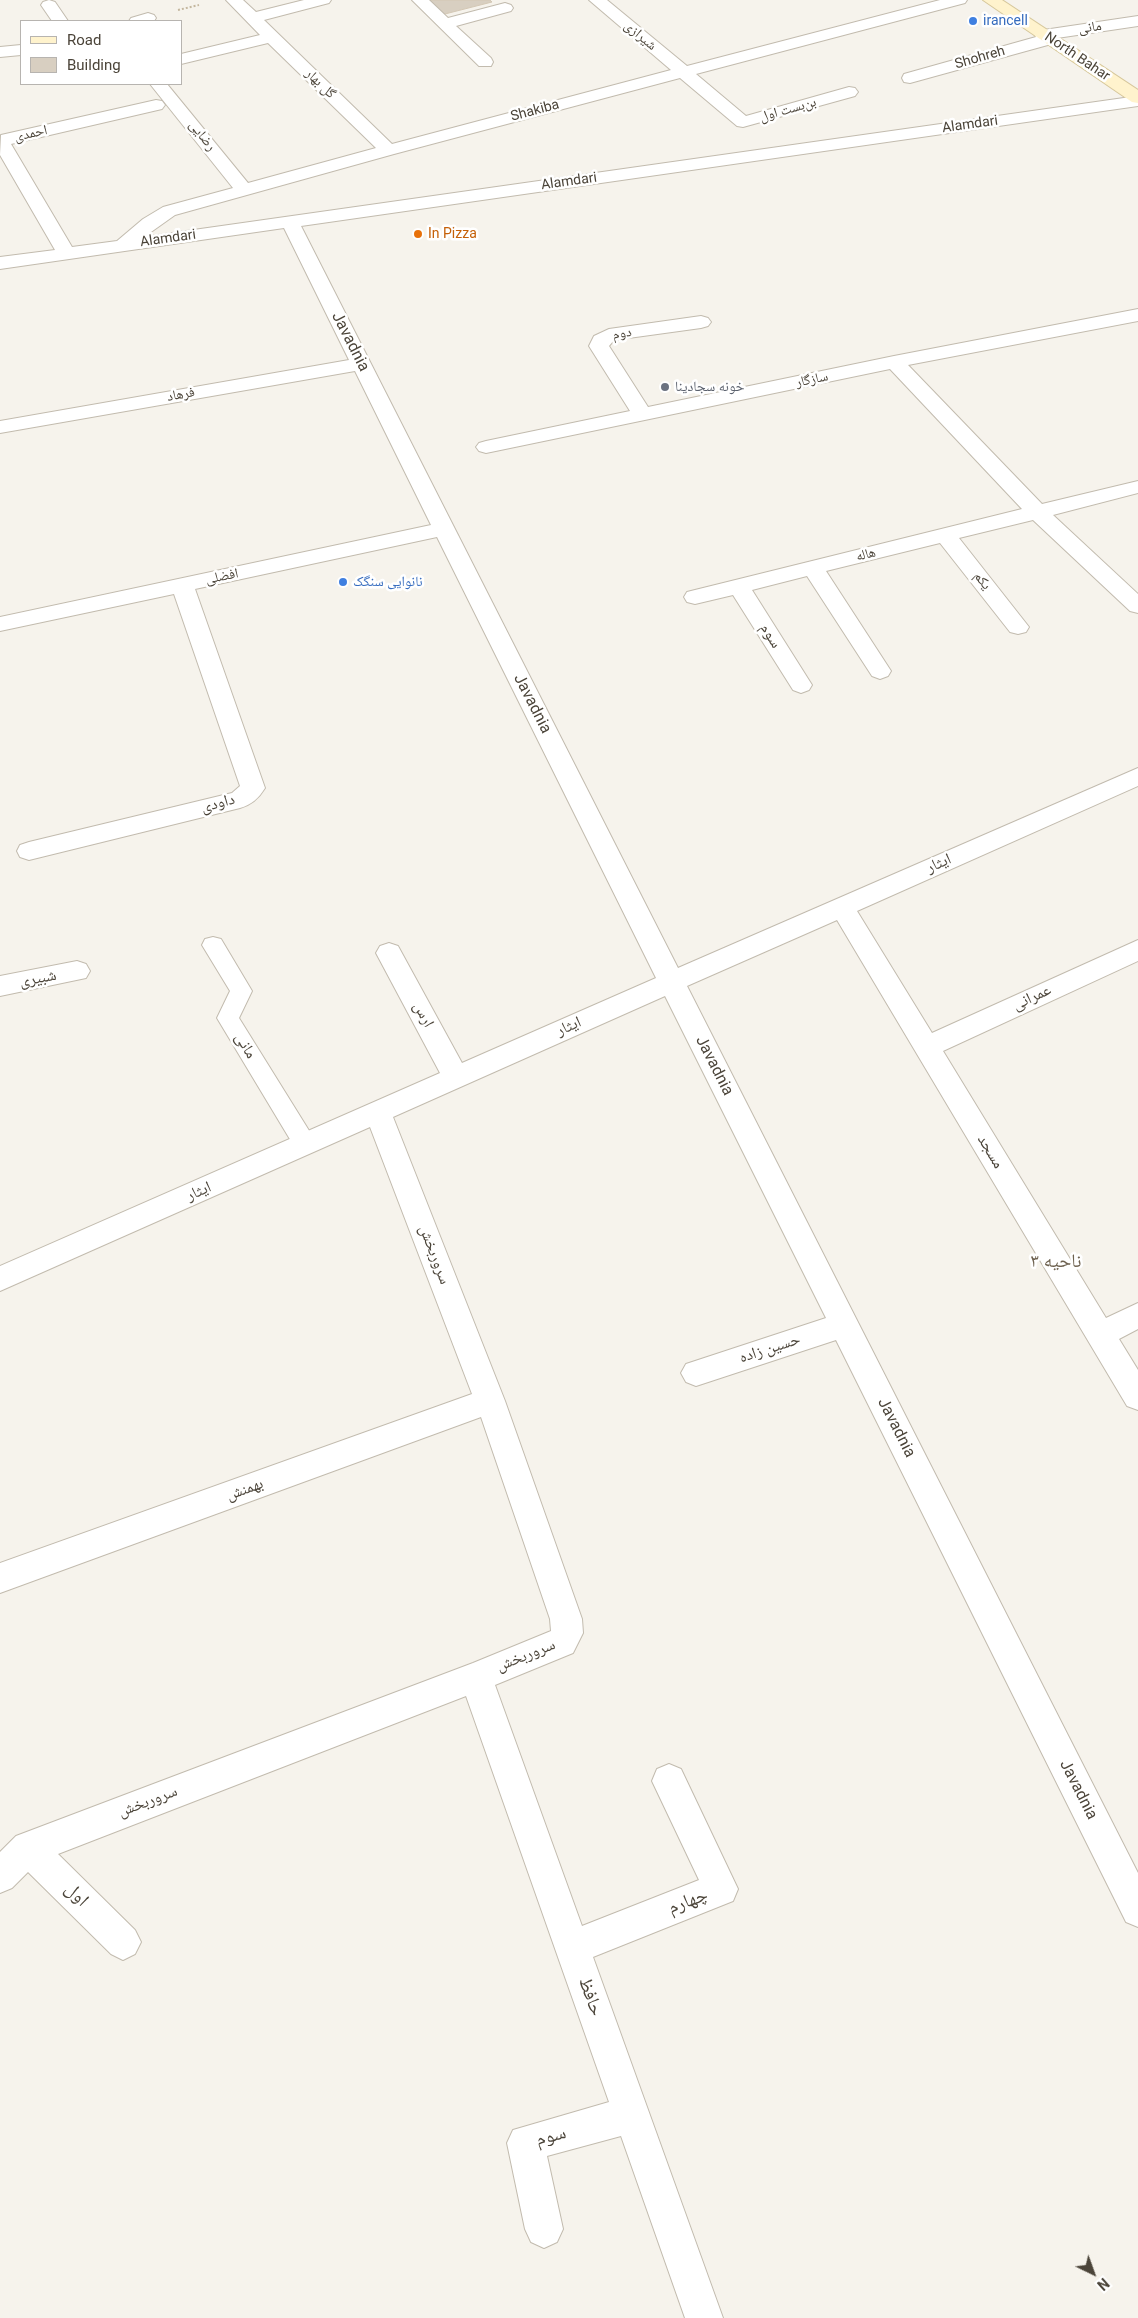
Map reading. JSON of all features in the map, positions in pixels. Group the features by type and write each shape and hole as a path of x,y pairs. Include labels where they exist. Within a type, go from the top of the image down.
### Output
{"main road":[{"name":"North Bahar","path":"991,0 1138,100"}],"street":[{"name":"گل بهار","path":"234,0 388,150"},
{"path":"252,18 323,0"},
{"path":"420,0 485,62"},
{"name":"شیرازی","path":"597,0 683,72"},
{"name":"Shakiba","path":"122,246 150,223 169,211 388,150 959,0"},
{"path":"49,5 59,20"},
{"path":"444,24 505,8"},
{"name":"مانی","path":"1046,37 1138,22"},
{"path":"182,59 272,36"},
{"name":"Shohreh","path":"910,78 1046,37"},
{"path":"0,52 20,50"},
{"name":"بن‌بست اول","path":"683,72 743,122 849,92"},
{"name":"رضایی","path":"159,85 174,101 244,190"},
{"name":"Alamdari","path":"0,263 1138,100"},
{"name":"احمدی","path":"67,254 2,143 8,139 156,105"},
{"name":"Javadnia","path":"290,222 1138,1910"},
{"name":"سازگار","path":"486,447 894,362 1138,315"},
{"name":"دوم","path":"643,415 599,346 601,340 609,335 701,322"},
{"path":"894,362 1038,512 1138,606"},
{"name":"فرهاد","path":"0,427 361,364"},
{"name":"هاله","path":"695,597 1138,487"},
{"name":"افضلی","path":"0,624 444,529"},
{"name":"یکم","path":"945,536 1018,627"},
{"path":"813,568 880,671"},
{"name":"داودی","path":"29,851 240,800 253,788 182,585"},
{"name":"سوم","path":"739,586 801,685"},
{"name":"ایثار","path":"0,1280 1138,776"},
{"name":"مسجد","path":"842,907 1138,1397"},
{"name":"عمرانی","path":"926,1047 1138,950"},
{"name":"ارس","path":"390,953 456,1077"},
{"name":"شبیری","path":"0,986 77,971"},
{"name":"سروربخش","path":"0,1876 28,1848 476,1677 562,1642 566,1632 566,1619 490,1401 378,1112"},
{"path":"1100,1335 1138,1314"},
{"name":"حسین زاده","path":"696,1373 844,1325"},
{"name":"بهمنش","path":"0,1578 490,1401"},
{"name":"حافظ","path":"476,1677 704,2318"},
{"name":"چهارم","path":"572,1948 721,1889 669,1781"},
{"name":"اول","path":"28,1848 123,1942"},
{"name":"سوم","path":"544,2229 526,2144 631,2114"}],"lane":[{"name":"مانی","path":"213,945 241,991 228,1018 305,1144"}],"path":[{"path":"143,20 201,5"}],"building":[{"path":"425,0 490,0 492,2 441,15"}],"place":[{"name":"irancell","path":"973,21"},
{"name":"In Pizza","path":"418,234"},
{"name":"خونه سجادینا","path":"665,387"},
{"name":"نانوایی سنگک","path":"343,582"}],"district":[{"name":"ناحیه ۳","path":"1056,1262"}]}
